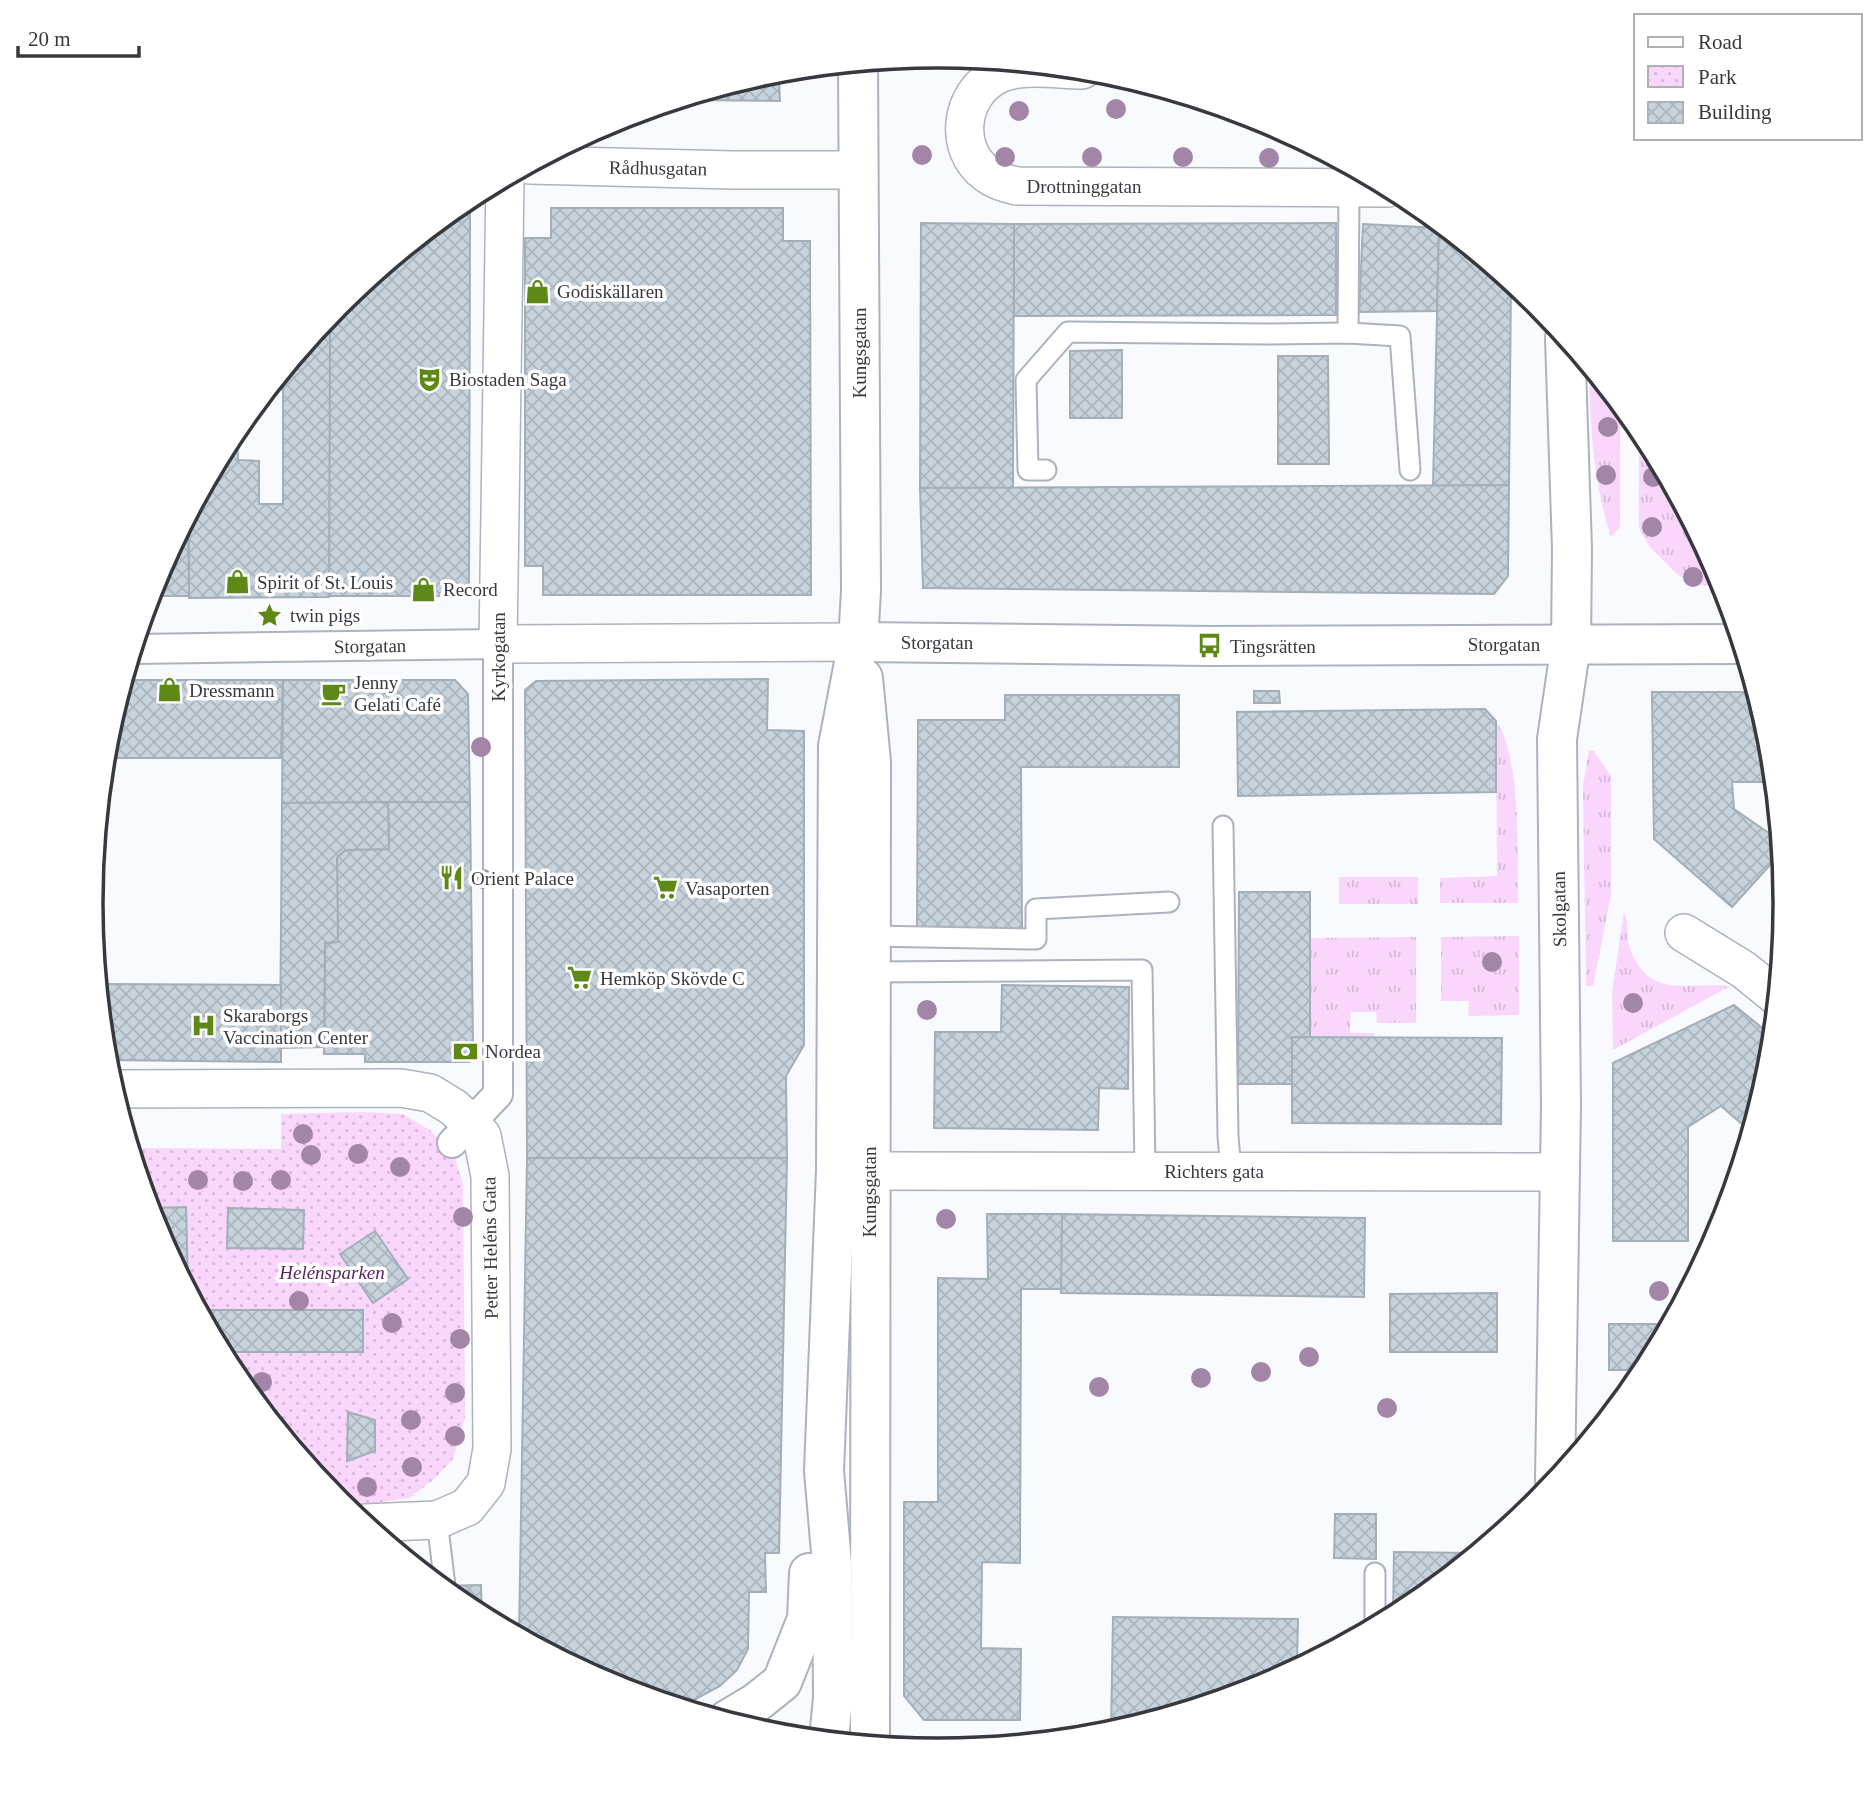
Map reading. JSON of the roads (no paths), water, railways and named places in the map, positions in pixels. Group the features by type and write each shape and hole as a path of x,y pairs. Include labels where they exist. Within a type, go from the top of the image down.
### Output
{"main road":[{"name":"Kungsgatan","path":"830,1731 832,1564 824,1471 835,1170 838,746 858,642 861,591 858,72"},
{"name":"Skolgatan","path":"1555,1464 1561,1106 1557,740 1571,644 1572,549 1565,352"},
{"name":"Kungsgatan","path":"858,642 871,747 870,1735"},
{"name":"Storgatan","path":"858,642 1210,646 1731,644"},
{"name":"Kungsgatan","path":"739,1713 782,1682 807,1619 810,1545 824,1471"}],"street":[{"name":"Drottninggatan","path":"1010,72 986,82 976,92 967,109 964,127 967,145 978,166 1004,183 1017,186 1368,188"},
{"name":"Rådhusgatan","path":"546,166 857,170"},
{"name":"Kyrkogatan","path":"462,1134 498,1094 498,644 505,190"},
{"name":"Storgatan","path":"144,649 858,642"},
{"path":"1684,933 1744,970 1768,990"},
{"name":"Petter Heléns Gata","path":"125,1089 401,1088 430,1093 453,1107 462,1134 482,1136 490,1176 492,1449 486,1483 467,1507 437,1520 379,1522"},
{"name":"Richters gata","path":"869,1171 1559,1172"}],"lane":[{"path":"1348,332 1349,188"},
{"path":"1046,470 1028,470 1026,380 1068,332 1348,332 1400,336 1409,470"},
{"path":"1223,826 1228,1136 1231,1171"},
{"path":"870,954 1036,939 1036,909 1169,902"},
{"path":"870,954 1142,970 1145,1171"},
{"path":"437,1520 444,1575"},
{"path":"1375,1573 1375,1614"}],"place":[{"name":"Godiskällaren","path":"537,291"},
{"name":"Biostaden Saga","path":"429,379"},
{"name":"Spirit of St. Louis","path":"237,582"},
{"name":"Record","path":"423,589"},
{"name":"twin pigs","path":"270,615"},
{"name":"Tingsrätten","path":"1210,646"},
{"name":"Dressmann","path":"169,690"},
{"name":"Jenny Gelati Café","path":"334,693"},
{"name":"Orient Palace","path":"451,878"},
{"name":"Vasaporten","path":"665,888"},
{"name":"Hemköp Skövde C","path":"580,978"},
{"name":"Skaraborgs Vaccination Center","path":"203,1026"},
{"name":"Nordea","path":"465,1051"}],"park label":[{"name":"Helénsparken","path":"332,1272"}]}
